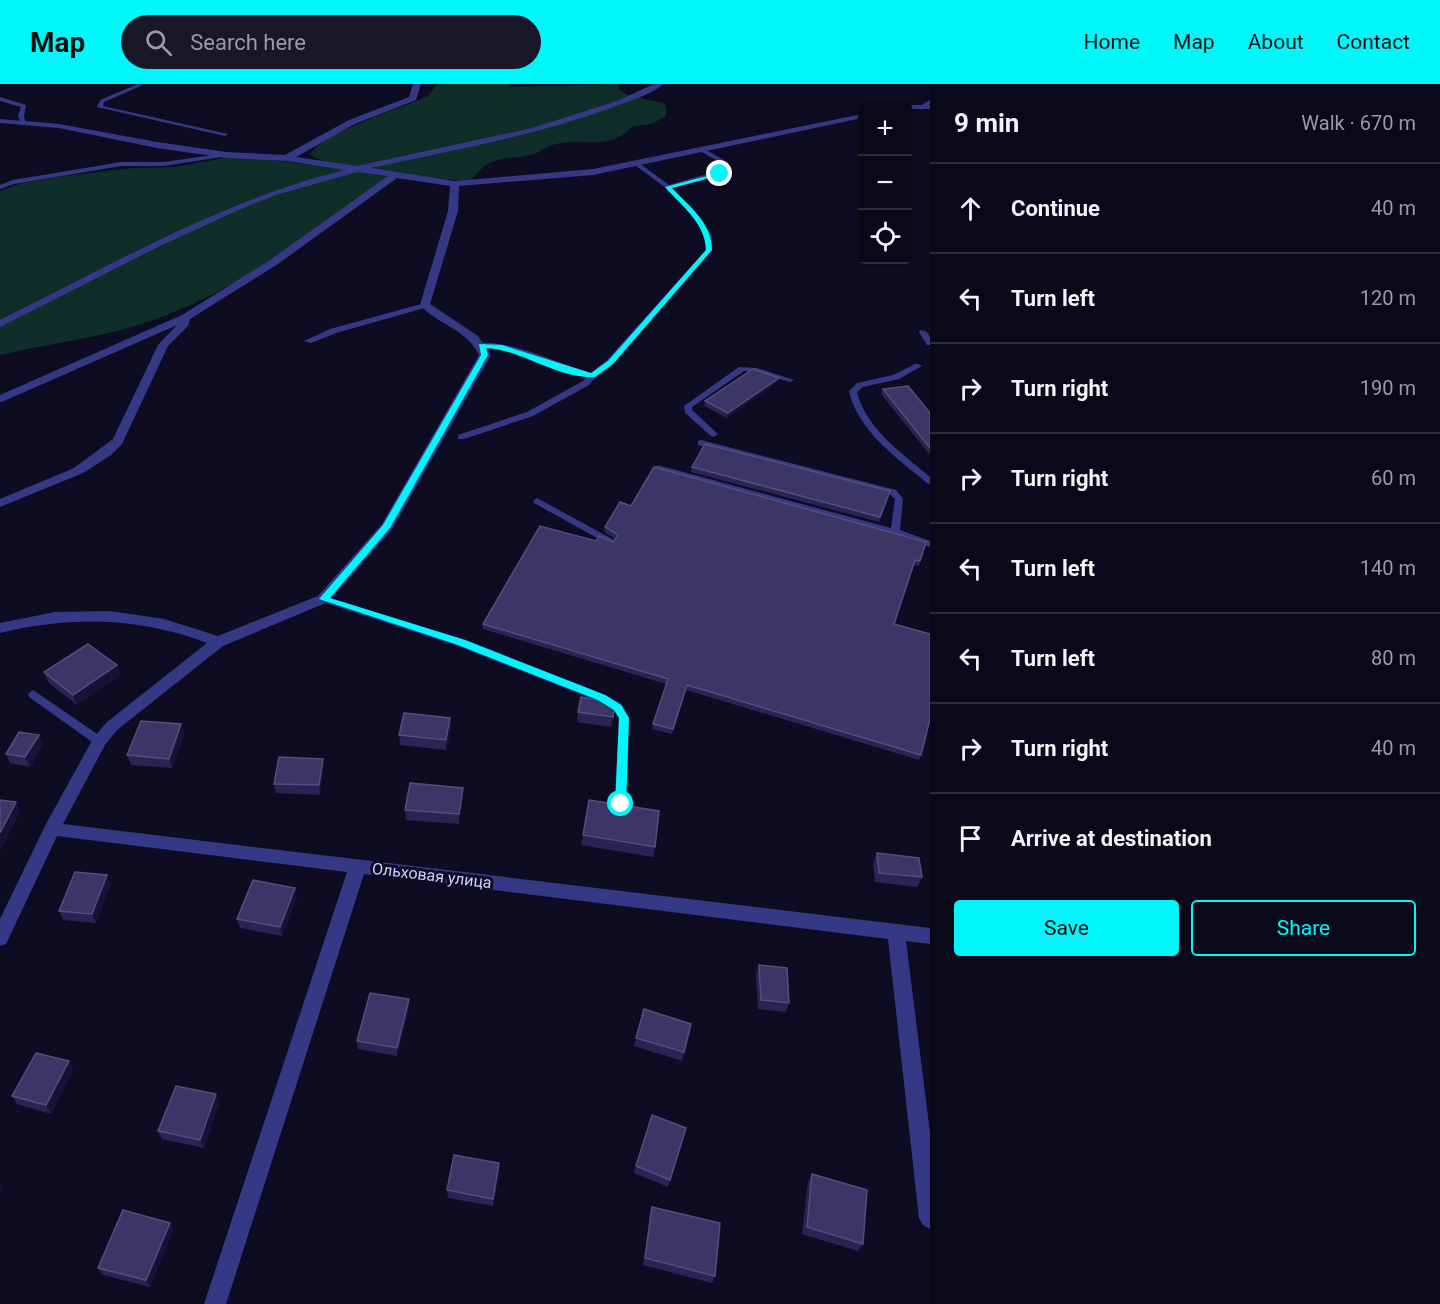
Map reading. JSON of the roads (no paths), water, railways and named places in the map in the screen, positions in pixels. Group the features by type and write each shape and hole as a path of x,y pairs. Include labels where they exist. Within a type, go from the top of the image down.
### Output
{"street":[{"path":"287,158 352,122 413,98 417,84"},
{"path":"0,324 215,218 312,180 574,118 626,102 660,84"},
{"path":"912,106 928,105"},
{"path":"0,121 59,126 157,145 226,154 287,158 455,184 593,172 858,117"},
{"path":"0,399 186,317 274,262 395,175"},
{"path":"0,938 52,829 99,741 120,720 218,642 323,599 387,526 485,355 481,345 457,324 434,314 425,305 453,211 455,184"},
{"path":"0,503 53,481 107,453 118,441 163,345 184,324 186,317"},
{"path":"0,628 62,615 114,614 155,621 218,642"},
{"name":"Ольховая улица","path":"52,829 930,936"},
{"path":"216,1304 358,866"},
{"path":"896,932 930,1218"}],"lane":[{"path":"140,85 102,100 100,107 225,134"},
{"path":"0,99 24,106 21,116 24,123"},
{"path":"668,187 727,170 726,164 702,150"},
{"path":"0,187 13,182 121,165 165,164 226,154"},
{"path":"461,437 530,414 578,388 610,362 709,250 709,236 704,226 668,187 634,162"},
{"path":"308,341 333,331 425,305"},
{"path":"923,332 930,343"},
{"path":"481,345 499,346 555,366 592,376"},
{"path":"918,366 896,377 860,385 853,392 854,402 866,421 930,481"},
{"path":"714,434 688,411 688,406 742,369 757,370 790,380"},
{"path":"701,443 893,492 899,499 895,531"},
{"path":"658,468 895,531 930,544"},
{"path":"537,501 611,542"},
{"path":"323,599 462,643 602,698 618,707 624,718 621,804"},
{"path":"33,694 99,741"}]}
